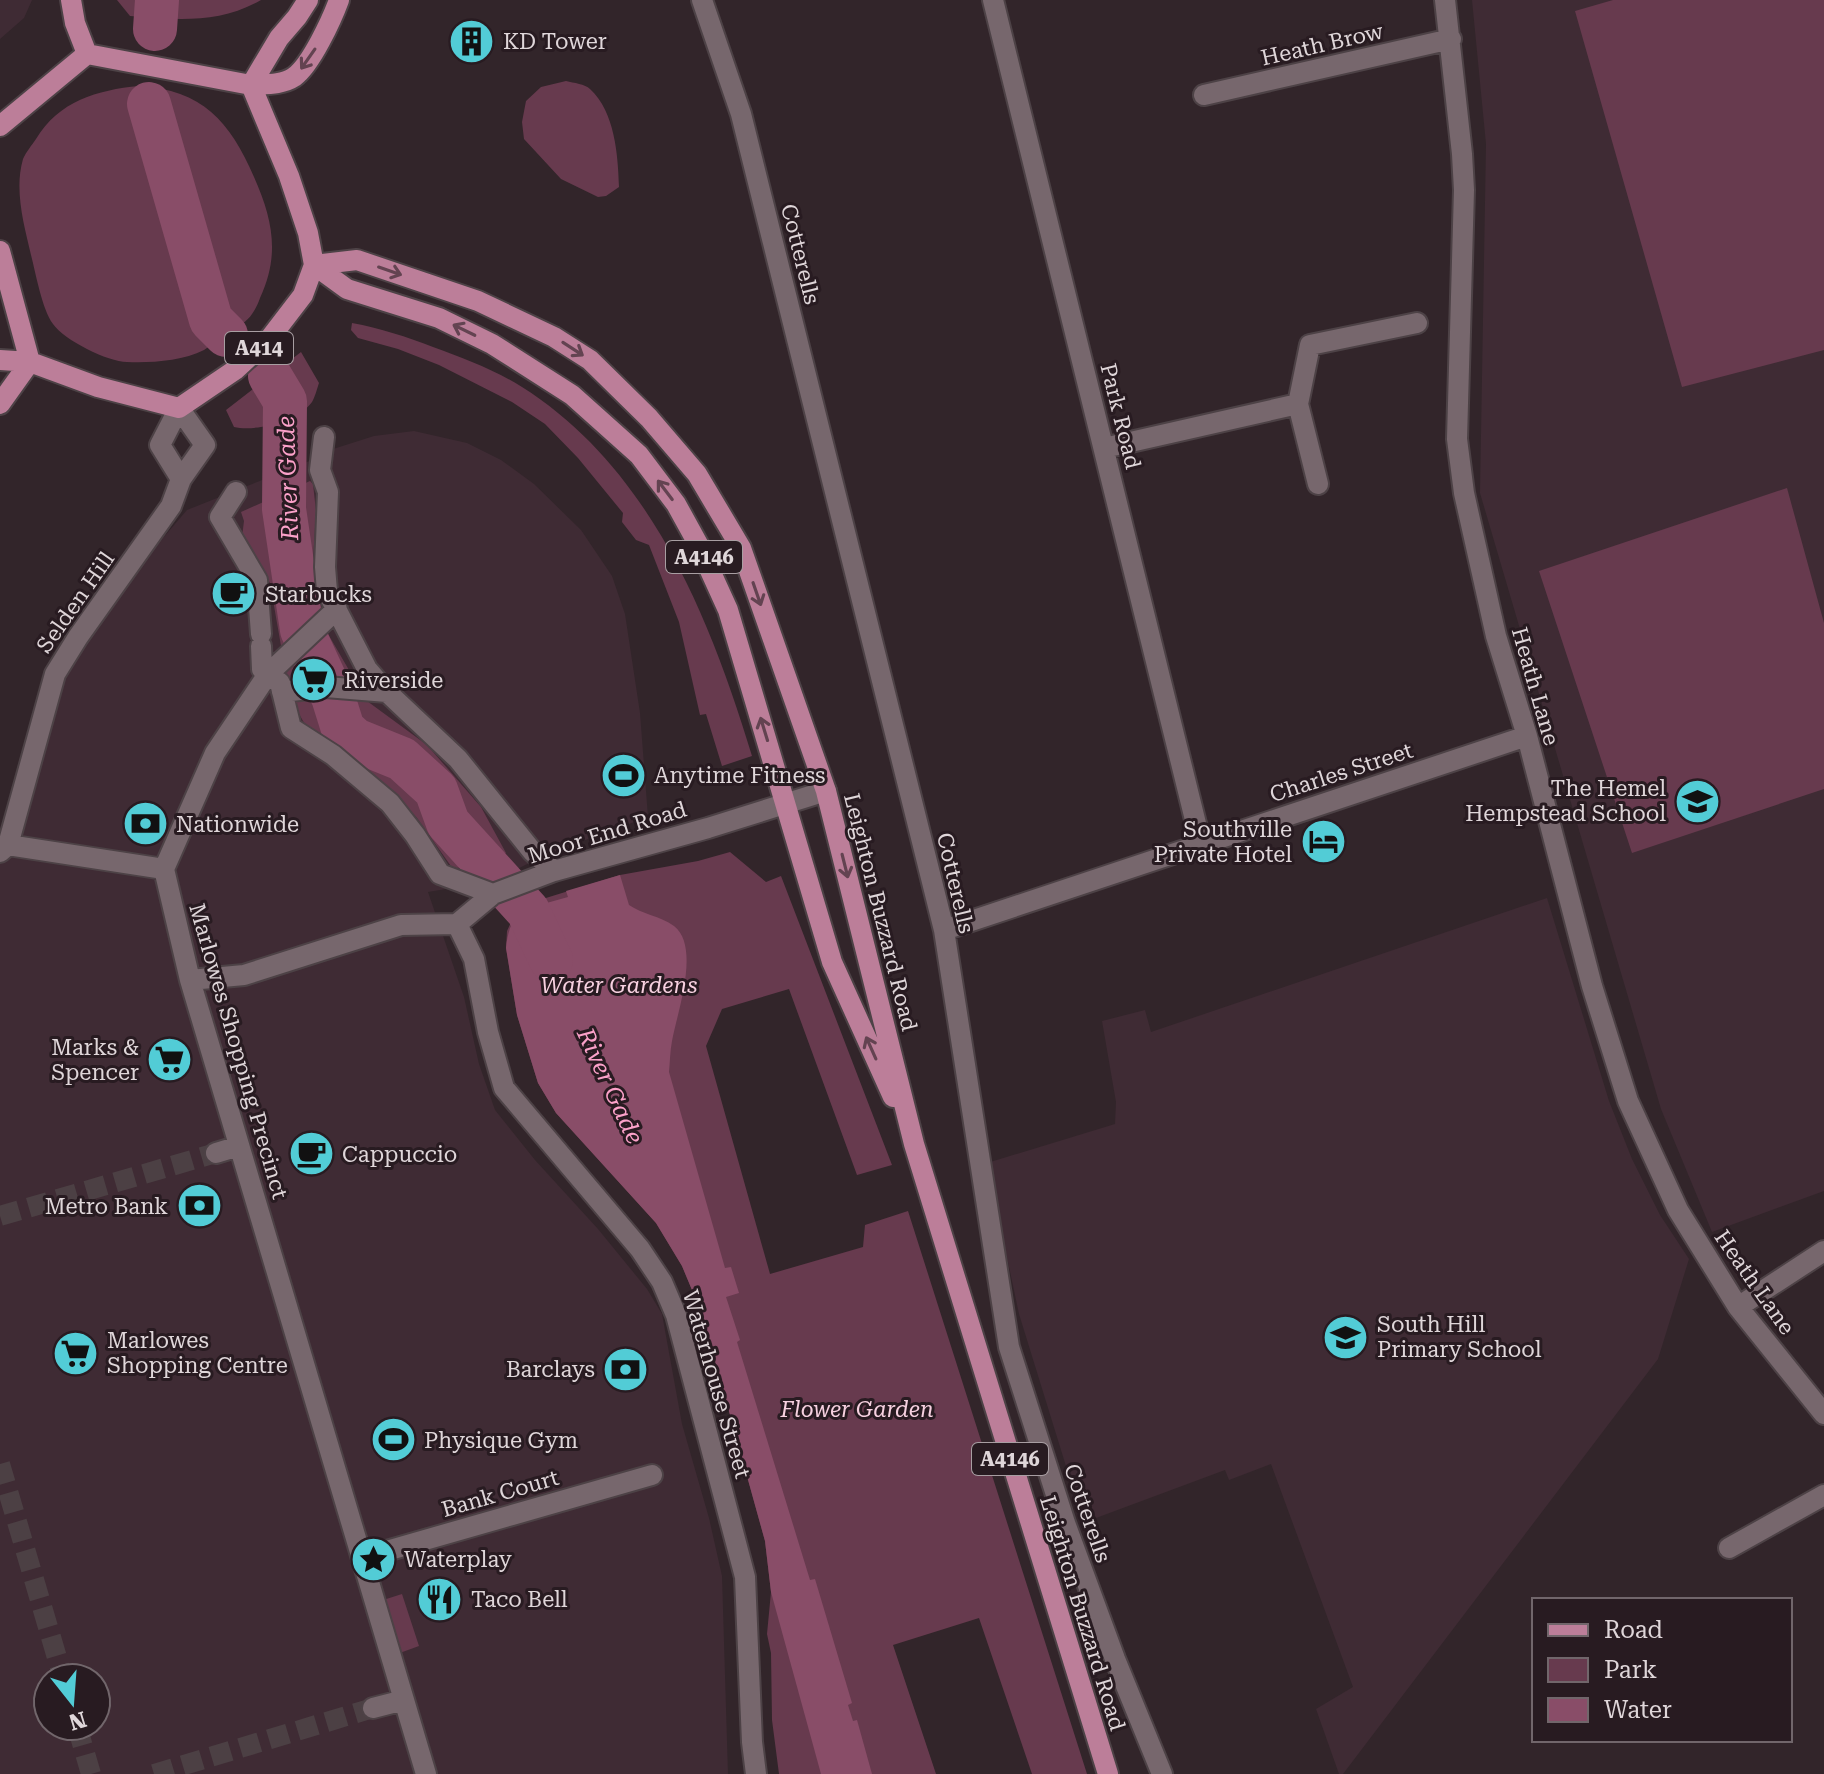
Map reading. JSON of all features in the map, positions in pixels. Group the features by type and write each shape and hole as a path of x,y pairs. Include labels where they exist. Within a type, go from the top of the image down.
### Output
{"main road":[{"path":"71,0 75,23 87,54"},
{"path":"251,85 279,38 308,0"},
{"path":"87,54 251,85 277,83 295,76 326,32 339,0"},
{"path":"0,126 87,54"},
{"path":"251,85 289,176 308,233 314,265"},
{"path":"0,251 30,362 0,404"},
{"name":"Leighton Buzzard Road","path":"314,265 357,260 478,301 554,337 590,360 649,418 697,474 741,548 826,791 914,1144 1108,1774"},
{"name":"A414","path":"179,408 235,370 270,338 303,295 314,265"},
{"name":"Leighton Buzzard Road","path":"314,265 347,289 439,318 492,344 572,395 639,455 676,504 728,610 832,962 914,1144"},
{"path":"0,360 30,362 98,387 179,408"}],"street":[{"name":"Cotterells","path":"702,0 741,114 944,930 1009,1347 1065,1523 1162,1774"},
{"name":"Park Road","path":"993,0 1201,844"},
{"name":"Heath Lane","path":"1445,0 1464,190 1457,439 1464,493 1496,636 1527,736 1592,986 1628,1101 1678,1210 1738,1307 1824,1414"},
{"name":"Heath Brow","path":"1204,95 1451,39"},
{"path":"1318,484 1298,404 1310,345 1417,323"},
{"path":"1104,448 1298,404"},
{"path":"179,408 160,445 181,479"},
{"name":"Selden Hill","path":"4,849 55,674 171,506 181,479 205,445 179,408"},
{"path":"324,437 320,470 328,492 327,591 367,669 458,759 532,851 554,871"},
{"path":"236,492 220,517 257,580 262,669 280,683 291,728 333,755 390,803 440,874 493,894"},
{"path":"4,849 164,869 215,753 268,674 337,609"},
{"path":"282,692 326,687 387,692"},
{"name":"Charles Street","path":"944,930 1527,736"},
{"name":"Moor End Road","path":"457,924 493,894 554,871 826,791"},
{"name":"Marlowes Shopping Precinct","path":"164,869 190,980 426,1774"},
{"path":"190,980 244,975 401,925 457,924"},
{"name":"Waterhouse Street","path":"457,924 474,959 488,1032 504,1088 640,1249 662,1282 676,1315 745,1577 756,1774"},
{"path":"216,1153 239,1146"},
{"path":"1738,1307 1824,1251"},
{"name":"Bank Court","path":"362,1558 652,1475"},
{"path":"1729,1548 1824,1495"},
{"path":"373,1708 404,1700"}],"shaded area":[{"path":"0,0 32,0 24,18 0,39"},
{"name":"The Hemel Hempstead School","path":"1472,0 1824,0 1824,1191 1712,1232 1661,1109 1480,493 1486,144"},
{"path":"414,431 467,443 501,460 534,484 581,530 612,576 625,614 640,713 648,817 547,854 494,881 428,892 464,997 479,1064 495,1110 535,1160 598,1229 647,1289 662,1314 682,1424 722,1576 728,1774 0,1774 0,852 78,637 187,510 330,450 374,436"},
{"name":"South Hill Primary School","path":"1547,898 1609,1101 1632,1159 1660,1215 1689,1259 1658,1359 1343,1774 1339,1774 1316,1709 1353,1687 1271,1464 1229,1480 1225,1470 1096,1518 1082,1518 1019,1314 987,1163 1115,1124 1116,1102 1102,1021 1145,1010 1151,1032"}],"green space":[{"path":"117,0 261,0 213,17 181,19 130,16"},
{"path":"1613,0 1824,0 1824,350 1682,387 1575,11"},
{"path":"566,81 590,89 610,122 619,187 606,196 598,197 561,179 524,139 522,122 526,101 541,87"},
{"path":"139,86 180,94 197,102 224,125 245,157 261,193 270,223 272,252 266,282 255,309 246,321 232,327 208,348 195,354 166,360 127,362 98,354 76,343 49,318 26,232 19,183 24,156 56,115 94,95"},
{"path":"352,323 423,343 512,381 567,420 606,459 640,503 695,600 752,756 722,766 706,714 700,715 679,622 649,545 636,540 622,522 623,513 578,458 545,424 512,402 439,365 358,338 351,330"},
{"path":"301,352 319,383 306,409 276,424 254,428 234,427 226,410"},
{"path":"310,481 316,511 311,595 328,634 367,701 427,745 481,807 506,853 501,857 453,869 417,818 393,792 337,746 310,731 293,703 270,583 242,537 244,521 241,512"},
{"path":"1787,488 1824,623 1824,789 1632,853 1539,571"},
{"name":"Water Gardens","path":"730,852 766,882 781,876 892,1165 857,1175 789,989 722,1009 706,1046 770,1274 863,1247 865,1225 908,1211 1087,1774 1032,1774 979,1618 893,1645 936,1774 779,1774 772,1720 771,1653 767,1634 771,1592 765,1541 702,1314 682,1266 656,1223 556,1113 538,1083 517,1015 506,948 507,931 513,918 533,902 620,875"},
{"path":"402,1594 419,1646 397,1654 380,1601"}],"water":[{"name":"Water Gardens","path":"620,875 629,905 674,926 682,936 686,949 685,981 672,1041 669,1072 725,1268 731,1267 739,1293 726,1297 740,1340 737,1342 810,1580 815,1579 852,1703 848,1705 853,1721 857,1720 872,1774 821,1774 771,1592 765,1541 702,1314 682,1266 656,1223 556,1113 538,1083 517,1015 506,948 509,931 520,911 541,899 543,904 568,897 566,891"}],"waterway":[{"name":"River Gade","path":"155,29 157,0"},
{"name":"River Gade","path":"149,104 211,320 226,335"},
{"name":"River Gade","path":"270,376 285,401 284,509 302,630 333,697 343,729 355,740 402,759 436,790 448,823 528,911 551,960"}],"tunnel":[{"path":"0,1216 216,1153"},
{"path":"0,1464 58,1662"},
{"path":"154,1774 373,1708"},
{"path":"82,1742 91,1774"}],"place":[{"name":"KD Tower","path":"472,41"},
{"name":"Starbucks","path":"234,594"},
{"name":"Riverside","path":"313,680"},
{"name":"Anytime Fitness","path":"623,775"},
{"name":"The Hemel Hempstead School","path":"1697,801"},
{"name":"Nationwide","path":"145,824"},
{"name":"Southville Private Hotel","path":"1323,842"},
{"name":"Marks & Spencer","path":"170,1060"},
{"name":"Cappuccio","path":"311,1154"},
{"name":"Metro Bank","path":"199,1206"},
{"name":"South Hill Primary School","path":"1346,1337"},
{"name":"Marlowes Shopping Centre","path":"76,1353"},
{"name":"Barclays","path":"626,1369"},
{"name":"Physique Gym","path":"393,1440"},
{"name":"Waterplay","path":"373,1559"},
{"name":"Taco Bell","path":"440,1599"}],"park label":[{"name":"Flower Garden","path":"857,1409"}]}
